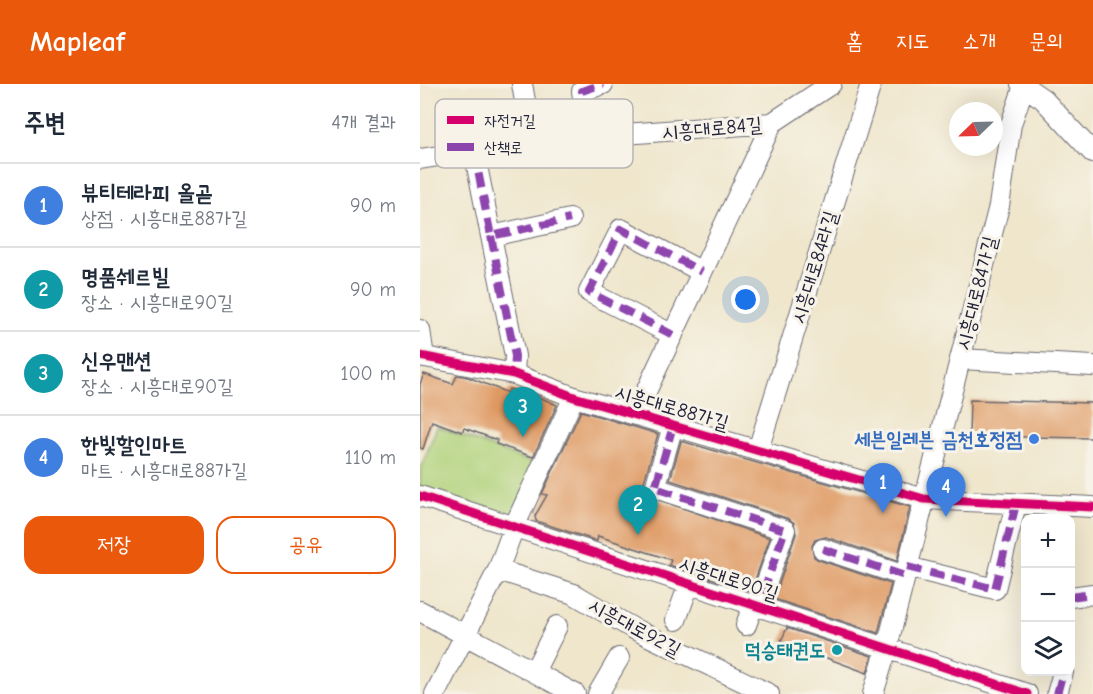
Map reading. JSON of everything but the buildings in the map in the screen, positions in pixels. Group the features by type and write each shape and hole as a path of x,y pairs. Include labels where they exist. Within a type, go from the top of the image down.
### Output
{"street":[{"path":"522,84 525,99"},
{"path":"583,99 582,91 603,84"},
{"name":"시흥대로84길","path":"633,134 772,123 831,84"},
{"name":"시흥대로84라길","path":"758,450 871,84"},
{"path":"1024,85 1043,99 1093,153"},
{"name":"시흥대로84가길","path":"924,498 999,206 1011,124 1024,85"},
{"path":"635,415 772,123"},
{"name":"시흥대로84길","path":"420,159 435,156"},
{"path":"478,168 515,356 514,374"},
{"path":"491,236 570,219"},
{"path":"673,334 589,292 621,229 702,272"},
{"path":"420,330 422,356"},
{"name":"시흥대로88가길","path":"422,356 514,374 574,397 924,498 1093,507"},
{"path":"960,359 1093,366"},
{"path":"435,694 498,570 514,527 574,397"},
{"name":"시흥대로90길","path":"673,426 655,488 784,530 756,606 746,625"},
{"name":"시흥대로90길","path":"420,496 1027,694"},
{"path":"873,694 924,498"},
{"path":"823,549 906,571 995,589 1016,504"},
{"name":"시흥대로92길","path":"498,570 574,594 634,629 768,694"},
{"name":"시흥대로90길","path":"676,620 689,584"},
{"path":"1075,596 1093,594"},
{"path":"420,611 575,694"},
{"path":"534,672 557,626"},
{"path":"598,694 619,658"},
{"path":"1057,694 1062,676"}],"green space":[{"path":"437,426 536,464 509,525 420,494 420,471"}],"marked path":[{"path":"583,99 582,91 603,84"},
{"path":"477,168 491,236 570,219"},
{"path":"673,335 589,292 621,229 702,272"},
{"path":"491,236 515,356 514,374"},
{"path":"673,426 655,488 785,530 758,607"},
{"path":"907,567 995,589 1016,504"},
{"path":"823,549 905,576"},
{"path":"1075,596 1093,594"},
{"path":"1057,694 1062,676"}],"cycle path":[{"path":"420,356 514,374 574,397 924,499 1093,507"},
{"path":"420,496 1027,694"}],"place":[{"name":"신우맨션","path":"523,437"},
{"name":"세븐일레븐 금천호정점","path":"1034,439"},
{"name":"뷰티테라피 올곧","path":"883,513"},
{"name":"한빛할인마트","path":"946,517"},
{"name":"명품쉐르빌","path":"638,535"},
{"name":"덕승태권도","path":"837,650"}]}
